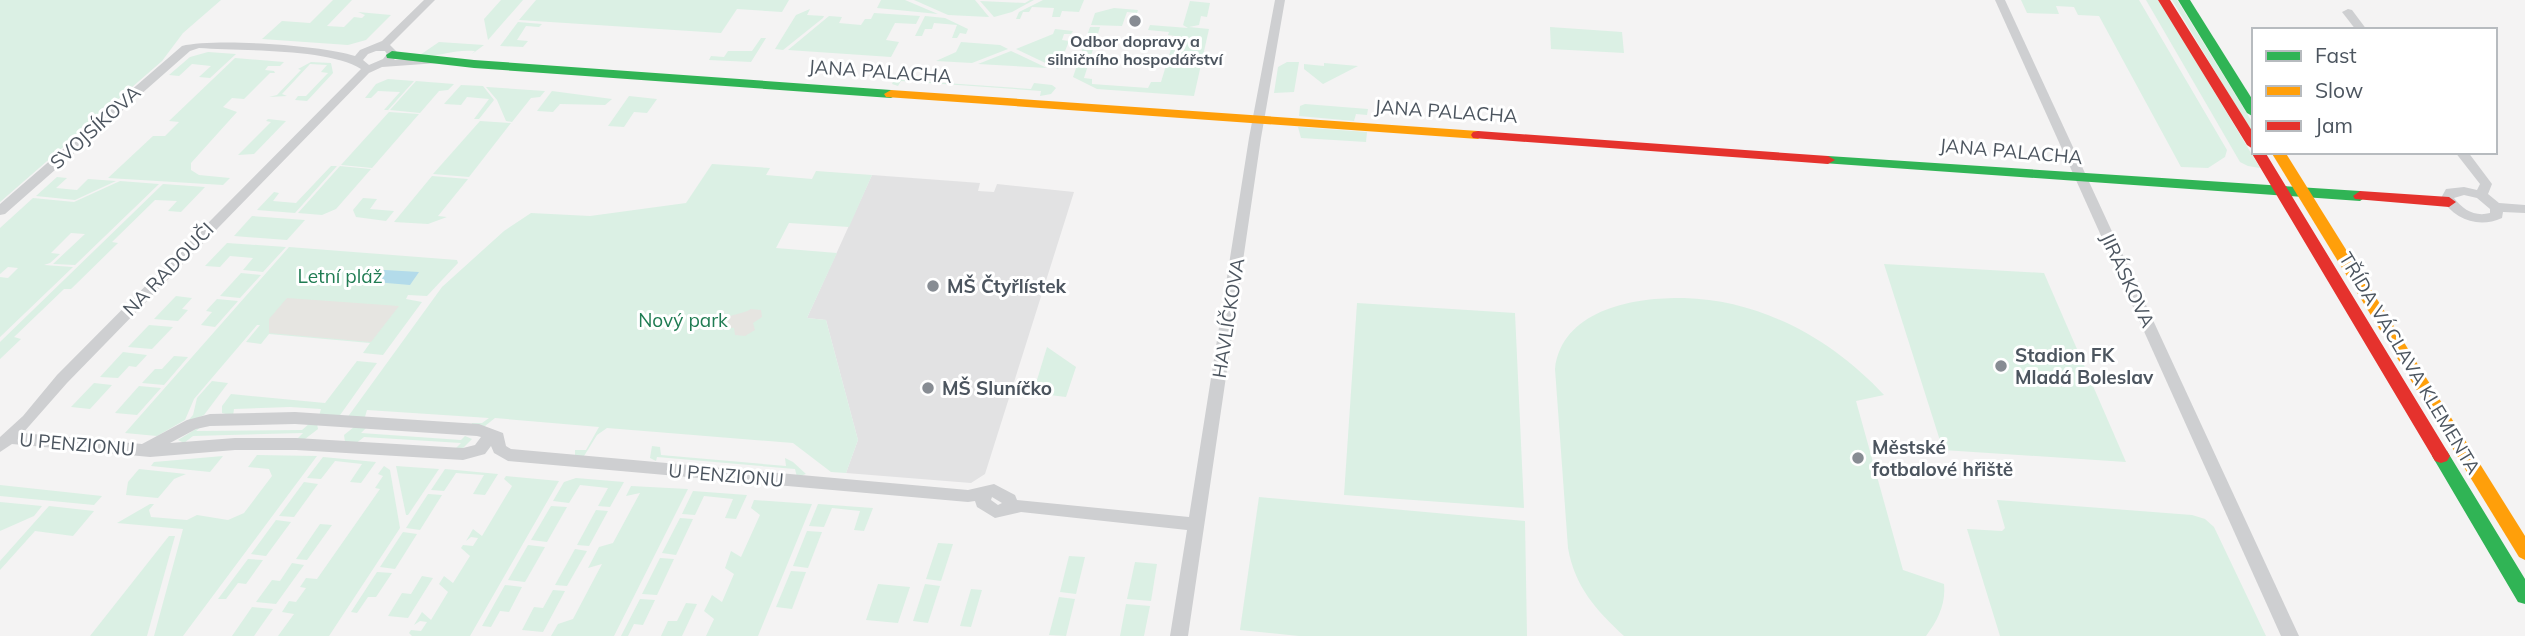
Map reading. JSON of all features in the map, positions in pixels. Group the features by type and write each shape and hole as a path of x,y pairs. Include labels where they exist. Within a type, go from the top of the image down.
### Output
{"street":[{"path":"338,95 361,55 386,43 430,0"},
{"name":"HAVLÍČKOVA","path":"1179,636 1258,118 1280,0"},
{"name":"JIRÁSKOVA","path":"2000,0 2290,636"},
{"path":"2164,0 2252,142"},
{"path":"2184,0 2252,110"},
{"path":"2348,12 2360,28"},
{"path":"338,95 365,71 385,59 416,15"},
{"name":"SVOJSÍKOVA","path":"0,211 180,50 192,46 320,53"},
{"path":"320,53 388,48 385,59"},
{"path":"320,53 352,57 364,66 385,59"},
{"name":"JANA PALACHA","path":"385,59 2449,202"},
{"name":"NA RADOUČI","path":"4,442 338,95"},
{"name":"TŘÍDA VÁCLAVA KLEMENTA","path":"2259,154 2525,596"},
{"name":"TŘÍDA VÁCLAVA KLEMENTA","path":"2279,154 2525,552"},
{"path":"2463,154 2486,184 2481,195"},
{"path":"2496,207 2497,215 2482,219 2465,214 2447,198 2451,192 2464,191 2481,195 2496,207 2525,209"},
{"path":"296,444 310,441 321,433 325,423 319,420"},
{"name":"U PENZIONU","path":"148,450 204,421 359,422"},
{"path":"359,422 483,431 489,438 484,447 463,454 344,447 337,440 348,426 359,422"},
{"name":"U PENZIONU","path":"483,431 498,437 499,449 508,456 968,496 997,491 1012,505 1196,524"},
{"name":"U PENZIONU","path":"4,442 148,450 235,444 344,447"}],"shaded area":[{"path":"872,175 980,183 978,191 994,192 997,184 1074,192 985,474 971,483 846,473 858,440 826,320 807,318"}],"green space":[{"path":"0,0 221,0 183,33 162,61 0,202"},
{"path":"333,0 352,0 327,26 344,27 354,17 362,18 365,15 358,12 391,15 366,40 348,45 262,39 282,21 310,23"},
{"path":"501,0 523,0 488,40 484,19"},
{"path":"536,0 789,0 782,12 737,9 721,33 519,20"},
{"path":"881,0 905,0 938,14 877,8"},
{"path":"914,0 975,0 989,17 948,15"},
{"path":"1034,0 1012,12 994,17 980,1 1025,3"},
{"path":"1043,0 1084,0 1079,12 1062,11 1060,17 1052,17 1054,8 1032,7 1029,12 1023,12 1020,19 1016,19 1019,12"},
{"path":"2021,0 2139,0 2227,150 2225,157 2208,168 2181,167 2099,16 2078,15 2074,7 2056,6 2059,14 2027,13"},
{"path":"2146,0 2159,0 2260,168 2240,162"},
{"path":"2172,0 2177,0 2252,122 2252,133"},
{"path":"1190,1 1210,3 1207,17 1201,16 1199,25 1189,27 1209,29 1194,96 1097,89 1073,77 1090,27 1100,27 1084,78 1092,79 1092,84 1148,88 1151,82 1161,82 1175,36 1168,35 1169,32 1148,30 1150,25 1188,28 1183,25"},
{"path":"1114,8 1138,10 1137,13 1127,12 1122,26 1091,25 1095,13"},
{"path":"810,9 807,15 824,16 823,18 783,50 775,49 796,15"},
{"path":"874,13 920,16 916,24 895,23 886,40 899,42 891,57 788,50 829,16 842,17 839,23 861,25 865,19 871,19"},
{"path":"925,16 945,18 968,29 966,34 960,33 957,38 952,38 957,25 934,23 932,29 925,29 922,36 915,36"},
{"path":"518,22 542,24 539,27 526,26 517,40 528,41 523,47 500,46"},
{"path":"1550,27 1622,32 1624,53 1551,49"},
{"path":"1055,29 1073,31 1071,34 1064,34 1062,40 1069,41 1058,69 1016,49 1053,34"},
{"path":"761,38 766,38 751,62 709,60 711,56 724,57 728,51 752,51"},
{"path":"439,42 484,45 472,54 475,51 420,55"},
{"path":"961,42 1000,45 1008,49 972,63 936,61 956,52"},
{"path":"1011,51 1047,68 978,64"},
{"path":"208,52 236,54 210,78 199,77 211,66 192,64 179,76 169,75 190,57"},
{"path":"235,58 284,62 280,66 268,66 265,70 275,73 270,73 244,99 232,98 223,107 237,112 191,163 191,170 199,175 230,178 223,185 108,178 153,136 165,136 179,122 169,121"},
{"path":"311,62 331,63 333,73 307,101 295,100 298,96 306,96 328,73 321,72 327,65 310,64 282,94 287,96 269,97 277,95 301,70 298,69"},
{"path":"1287,62 1299,62 1294,92 1274,93 1278,67"},
{"path":"1324,63 1358,66 1323,84 1304,69 1304,64 1324,66"},
{"path":"902,75 902,80 1031,89 1034,83 1056,88 1051,94 1040,96 1041,91 901,81 898,86 892,84 895,77"},
{"path":"388,79 414,81 388,110 384,110 400,92 378,91 371,98 365,98 376,84"},
{"path":"416,81 454,84 448,90 439,91 420,113 390,110"},
{"path":"461,85 483,86 494,100 479,119 474,119 489,99 467,97 461,105 444,104"},
{"path":"486,87 545,91 540,97 531,98 512,122 506,121 497,100"},
{"path":"552,91 612,99 605,105 560,104 553,112 537,111"},
{"path":"629,96 657,99 647,113 634,112 624,127 608,126"},
{"path":"1305,104 1368,109 1367,115 1356,114 1354,121 1299,116 1300,106"},
{"path":"389,112 419,114 372,168 341,165"},
{"path":"266,121 286,121 254,154 238,155 271,122"},
{"path":"480,121 511,123 469,177 433,174"},
{"path":"1298,127 1367,132 1366,142 1301,138"},
{"name":"Nový park","path":"712,164 770,168 766,175 812,179 816,171 872,175 849,227 789,223 776,248 837,253 807,318 826,320 858,440 846,473 831,472 793,443 607,428 597,435 584,456 575,457 575,450 586,450 599,427 495,418 485,426 472,427 472,423 482,423 489,418 367,410 364,420 347,418 442,287 504,231 531,213 590,216 686,203"},
{"path":"331,166 337,166 295,213 257,210 274,192 279,193 273,201 296,203"},
{"path":"340,166 371,169 336,209 322,215 298,213"},
{"path":"432,176 468,179 438,216 447,217 428,224 394,222"},
{"path":"57,177 67,178 56,188 77,190 88,179 116,181 75,200 36,196"},
{"path":"120,181 159,184 75,265 53,264 85,234 71,233 51,253 60,254 44,265 73,267 0,337 0,277 8,278 18,268 8,267 0,274 0,228 33,198 74,202"},
{"path":"163,184 205,187 181,212 168,211 177,201 155,200 112,242 118,243 71,289 64,289 14,337 21,339 0,359 0,342"},
{"path":"363,198 377,199 370,209 394,211 386,221 356,217 353,210"},
{"path":"252,216 305,220 287,240 234,236"},
{"path":"227,243 286,247 263,272 243,270 253,258 230,256 220,267 205,266"},
{"name":"Letní pláž","path":"289,247 457,260 458,263 427,296 408,295 406,299 422,302 383,355 363,353 370,343 269,334 261,344 246,342 260,325 257,325 194,399 185,420 157,436 125,433"},
{"name":"Stadion FK Mladá Boleslav","path":"1884,264 2044,273 2126,462 1943,450"},
{"path":"241,273 261,275 240,298 220,296"},
{"path":"176,296 192,298 182,309 188,310 178,321 154,319"},
{"path":"217,299 238,301 215,327 201,325 212,312 206,311"},
{"path":"1644,300 1713,300 1740,306 1793,326 1842,356 1884,395 1856,401 1903,570 1944,584 1940,612 1926,636 1624,636 1588,597 1576,575 1568,548 1555,369 1561,349 1571,332 1604,311"},
{"path":"1357,303 1515,313 1524,508 1344,495"},
{"path":"149,325 173,327 152,349 128,347"},
{"path":"1047,347 1076,367 1066,397 1033,393"},
{"path":"123,352 147,355 136,367 129,366 118,378 100,377"},
{"path":"174,356 188,357 164,385 142,383 155,369 162,369"},
{"path":"357,361 377,363 338,418 319,416 321,409 290,407 234,409 233,416 222,413 222,406 231,394 325,403"},
{"path":"212,381 228,383 204,415 186,423 193,415 197,398"},
{"path":"94,383 112,385 90,409 71,407"},
{"path":"139,386 161,388 137,415 115,413"},
{"path":"310,423 317,424 318,429 305,439 296,440 303,433 193,436 184,443 178,440 204,424 196,431 302,430"},
{"path":"368,426 361,433 461,440 465,436 472,439 461,450 454,450 461,443 364,437 355,444 345,442 344,435 354,427"},
{"path":"652,446 660,447 661,455 786,466 785,458 806,474 797,477 795,469 657,457 656,461 650,458"},
{"path":"257,455 317,456 183,636 154,636 183,529 117,523 150,504 154,504 149,510 151,517 187,520 197,515 228,520 244,513 272,476 269,469 248,467"},
{"path":"223,456 210,472 151,466 154,462"},
{"path":"323,457 376,462 361,483 350,482 362,464 335,461 321,479 307,478"},
{"path":"384,466 390,470 400,528 329,636 278,636 294,614 282,612 289,601 296,602 306,588 300,587 306,578 317,579 380,489 375,488 383,476 378,474"},
{"path":"396,466 439,469 408,515 406,515"},
{"path":"139,469 186,474 174,479 158,498 126,495 128,482"},
{"path":"445,469 498,474 485,495 473,494 484,475 456,473 444,491 431,490"},
{"path":"506,476 559,481 470,636 412,636 409,633 411,630 421,631 427,622 420,621 414,625 422,612 431,620 448,592 439,584 444,576 453,583 470,556 461,548 463,545 473,546 478,538 471,537 466,541 473,529 482,536 512,486 504,479"},
{"path":"576,478 624,482 610,507 598,506 608,488 580,485 569,503 553,501 564,482"},
{"path":"304,482 318,484 294,517 279,516"},
{"path":"0,485 102,496 94,505 0,496"},
{"path":"631,486 688,489 614,636 551,636 558,624 573,619 602,564 588,568 599,547 613,543 640,493 626,496"},
{"path":"693,491 747,495 736,519 725,518 733,499 704,496 695,515 682,514"},
{"path":"428,494 442,495 420,530 406,528"},
{"path":"1259,497 1525,521 1527,636 1299,636 1240,630"},
{"path":"754,500 812,504 758,636 706,636 714,619 704,611 712,595 722,602 734,574 725,568 731,551 741,557 760,515 751,508"},
{"path":"1997,500 2192,515 2205,519 2214,527 2266,636 2000,636 1967,529 2002,531 2005,528"},
{"path":"0,502 42,506 34,516 0,531"},
{"path":"818,504 873,508 864,531 854,530 860,511 832,508 824,527 809,526"},
{"path":"49,506 94,511 73,536 35,531 0,570 0,561"},
{"path":"551,506 567,507 547,542 531,540"},
{"path":"596,510 608,511 589,546 577,545"},
{"path":"680,518 693,519 676,555 662,553"},
{"path":"276,520 291,522 266,556 251,554"},
{"path":"320,524 332,525 307,560 296,559"},
{"path":"807,531 822,532 808,568 793,566"},
{"path":"403,532 417,534 395,569 380,567"},
{"path":"169,536 175,536 147,636 90,636"},
{"path":"938,543 953,544 941,581 926,579"},
{"path":"528,545 545,547 525,582 508,580"},
{"path":"575,549 587,551 567,586 555,585"},
{"path":"1069,556 1085,557 1076,594 1060,592"},
{"path":"660,558 674,559 657,595 642,594"},
{"path":"248,559 263,560 246,584 238,583 226,599 218,599"},
{"path":"1135,562 1157,564 1151,601 1127,599"},
{"path":"292,563 304,565 276,604 256,602 272,580 280,581"},
{"path":"791,571 806,572 792,609 776,607"},
{"path":"377,572 392,573 376,597 368,597 357,613 351,612"},
{"path":"422,576 433,578 408,618 388,616 402,593 411,594"},
{"path":"878,584 910,587 898,623 866,620"},
{"path":"925,584 940,586 928,623 913,621"},
{"path":"505,585 522,587 509,612 500,611 491,627 482,626"},
{"path":"971,589 982,590 971,627 960,626"},
{"path":"553,590 565,591 543,632 522,630 534,607 543,608"},
{"path":"1059,597 1075,599 1066,636 1049,635"},
{"path":"640,599 655,600 643,625 634,624 628,636 621,636"},
{"path":"686,603 697,604 682,636 661,636 668,621 677,621"},
{"path":"1126,604 1150,606 1144,636 1120,636"},
{"path":"252,607 273,609 254,636 232,636"}],"sand":[{"path":"287,298 399,306 371,342 269,333 269,319"},
{"path":"751,309 761,310 762,317 753,323 755,330 745,336 735,335 734,328 724,327 723,320"}],"water":[{"path":"384,270 419,272 410,285 375,282"}],"traffic: fast":[{"path":"2184,0 2252,110"},
{"path":"392,55 474,64 891,94"},
{"path":"1828,160 2360,196"},
{"path":"2441,456 2525,596"}],"traffic: slow":[{"path":"891,94 1478,135"},
{"path":"2279,154 2525,552"}],"traffic: jam":[{"path":"2164,0 2252,142"},
{"path":"1478,135 1828,160"},
{"path":"2259,154 2441,456"},
{"path":"2360,196 2449,202"}],"place":[{"name":"Odbor dopravy a silničního hospodářství","path":"1135,21"},
{"name":"MŠ Čtyřlístek","path":"933,286"},
{"name":"Stadion FK Mladá Boleslav","path":"2001,366"},
{"name":"MŠ Sluníčko","path":"928,388"},
{"name":"Městské fotbalové hřiště","path":"1858,458"}]}
